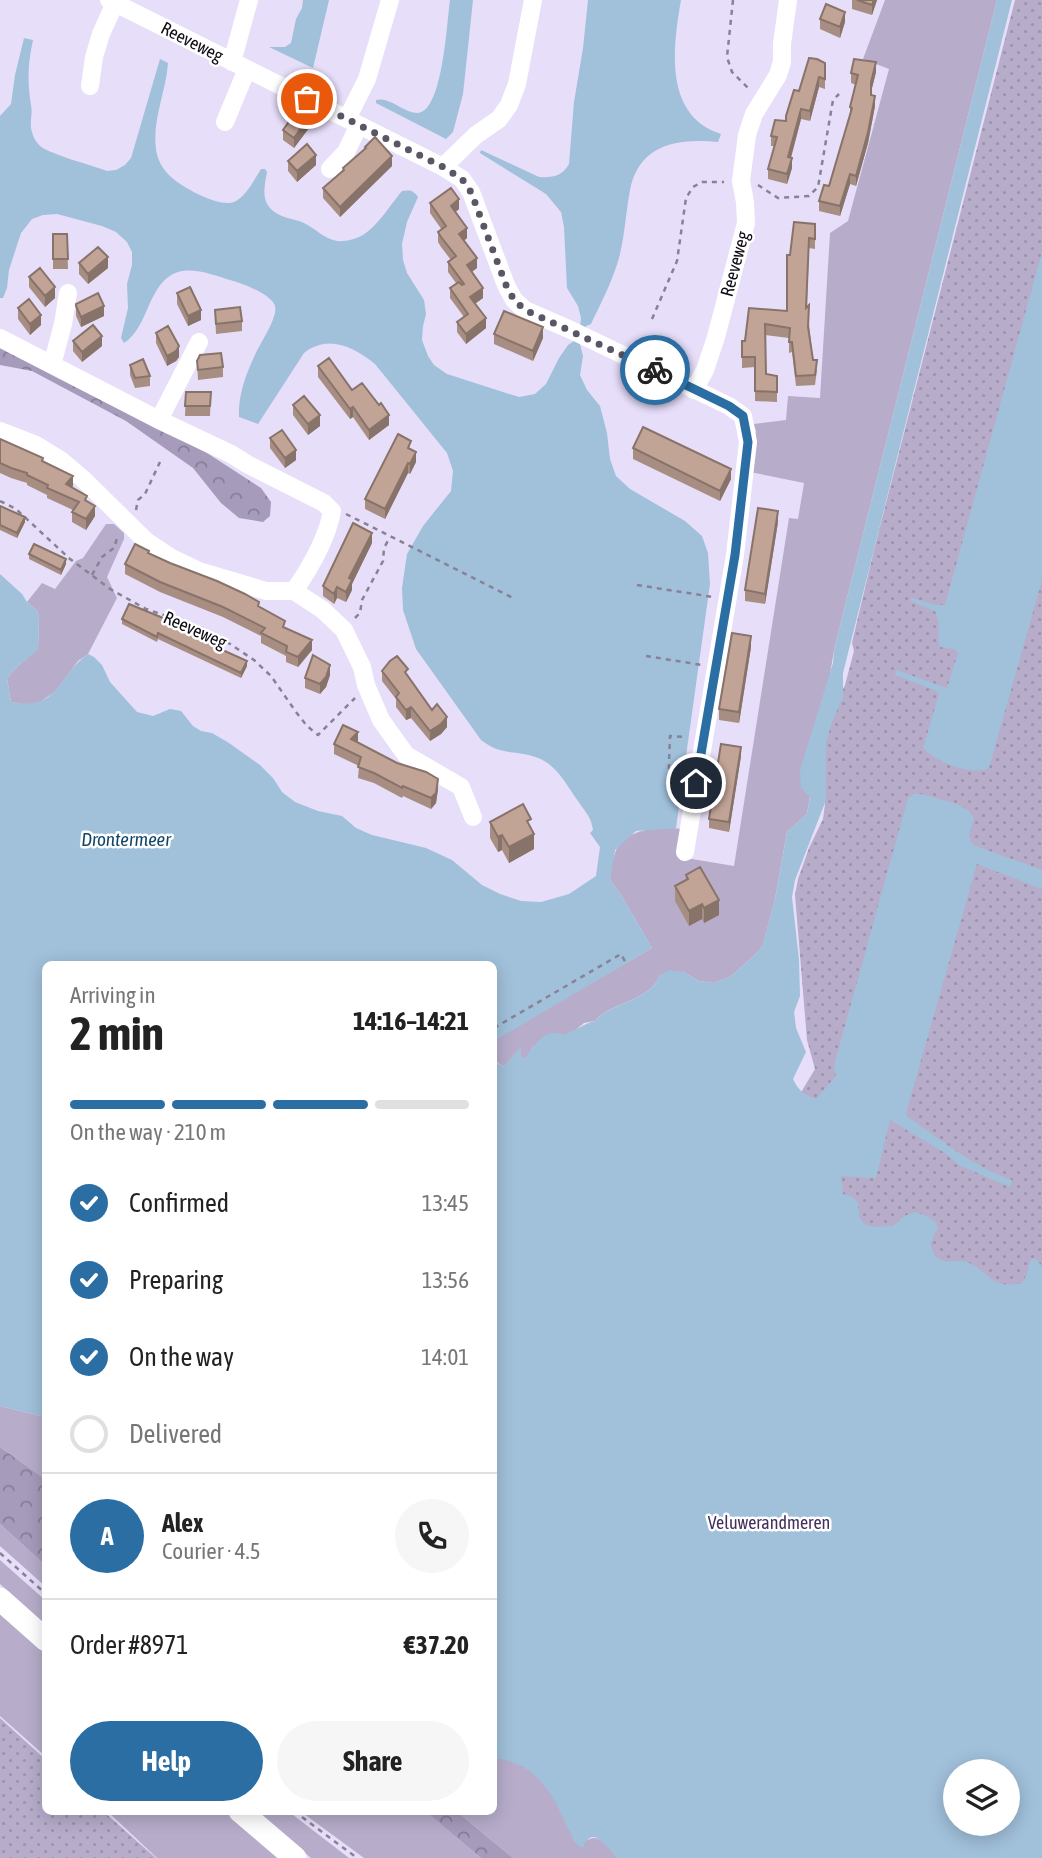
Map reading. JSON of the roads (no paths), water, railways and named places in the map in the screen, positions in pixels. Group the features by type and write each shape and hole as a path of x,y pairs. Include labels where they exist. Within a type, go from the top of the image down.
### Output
{"main road":[{"path":"0,1599 42,1636"},
{"path":"245,1815 295,1858"}],"lane":[{"name":"Reeveweg","path":"225,122 239,65 249,0"},
{"path":"330,169 346,152 390,0"},
{"path":"443,167 476,135 499,119 509,105 517,84 533,0"},
{"name":"Reeveweg","path":"694,390 705,370 716,337 746,223 741,181 747,135 754,114 778,75 782,62 788,0"},
{"name":"Reeveweg","path":"90,86 94,57 112,2 443,167 462,179 471,192 498,267 514,300 525,310 729,406 743,416 748,442 735,555 685,852"},
{"path":"52,365 68,293"},
{"path":"0,338 324,503 332,511 330,523 306,573 294,591"},
{"path":"159,420 199,342"},
{"path":"0,431 36,445 62,461 146,541 170,557 199,571 266,591 294,591 323,610 344,630 362,667 366,685 381,720 406,755 461,787 473,817"}],"water":[{"path":"303,0 329,0 313,68 269,47 285,47 291,43"},
{"path":"450,0 473,0 463,94 453,132 446,139 376,103 376,100 386,100 418,113 426,108 438,82"},
{"name":"Drontermeer","path":"588,0 681,0 675,58 681,96 689,112 702,125 721,134 718,142 689,141 662,147 642,163 630,190 622,246 614,272 591,324 586,326 580,344 583,356 580,375 587,390 600,406 616,476 630,489 685,521 702,536 708,553 710,584 676,828 636,831 615,850 610,880 652,948 497,1039 497,961 42,961 42,1416 0,1406 0,574 22,594 39,617 38,650 7,678 11,702 27,704 48,697 88,654 102,665 110,682 137,712 153,716 170,709 181,711 193,726 212,733 260,765 282,792 295,802 342,816 356,828 372,835 426,848 452,860 482,885 521,901 541,902 569,894 596,876 600,847 590,833 593,830 587,814 554,768 540,759 500,750 481,740 416,649 403,610 402,588 407,554 423,526 451,491 453,471 447,453 375,364 358,352 341,345 323,344 313,347 304,353 258,424 239,417 241,393 246,377 274,317 273,302 235,281 202,272 179,271 164,280 138,328 124,343 121,338 128,308 127,284 132,265 132,252 127,242 116,232 102,226 57,214 32,219 21,233 9,270 7,288 3,298 0,298 0,116 11,104 24,38 33,40 29,65 32,134 40,146 53,153 107,171 125,165 131,158 160,59 168,63 156,127 157,156 167,173 188,189 218,202 234,202 246,192 261,169 265,169 265,195 267,204 273,211 304,223 332,240 340,241 357,238 368,231 402,191 415,193 418,197 407,222 402,244 403,260 407,273 424,300 426,314 422,340 428,356 434,365 447,374 519,397 535,394 546,384 559,358 574,341 581,318 578,306 567,288 561,212 546,194 480,153 481,150 539,177 557,175 566,168 569,164 574,102"},
{"name":"Veluwerandmeren","path":"997,0 1012,0 843,673 843,697 826,743 826,800 795,880 792,897 800,996 794,1012 796,1028 806,1052 793,1079 802,1092 816,1099 836,1076 834,1065 908,798 920,794 954,803 968,810 974,818 969,836 973,845 1042,870 1042,889 977,864 906,1113 958,1152 984,1168 1012,1180 1010,1187 959,1165 945,1153 890,1120 876,1178 841,1176 843,1194 854,1198 858,1203 860,1219 866,1225 893,1226 904,1216 915,1212 934,1221 938,1227 930,1244 939,1259 967,1262 996,1282 1011,1285 1022,1283 1030,1261 1035,1258 1042,1266 1042,1858 617,1858 595,1837 587,1840 584,1847 580,1847 574,1841 553,1799 536,1776 511,1762 497,1759 497,1062 504,1066 521,1047 521,1057 525,1058 546,1035 563,1035 595,1021 648,991 660,975 669,970 713,983 730,977 758,952 763,944 775,899 787,832 807,814 810,797 801,788 800,770 833,663 834,650"},
{"path":"1042,252 1042,580 989,768 964,769 945,762 923,748 939,694 937,691 895,675 896,670 947,688 958,653 954,649 940,647 935,611 910,601 912,598 945,605"}]}
